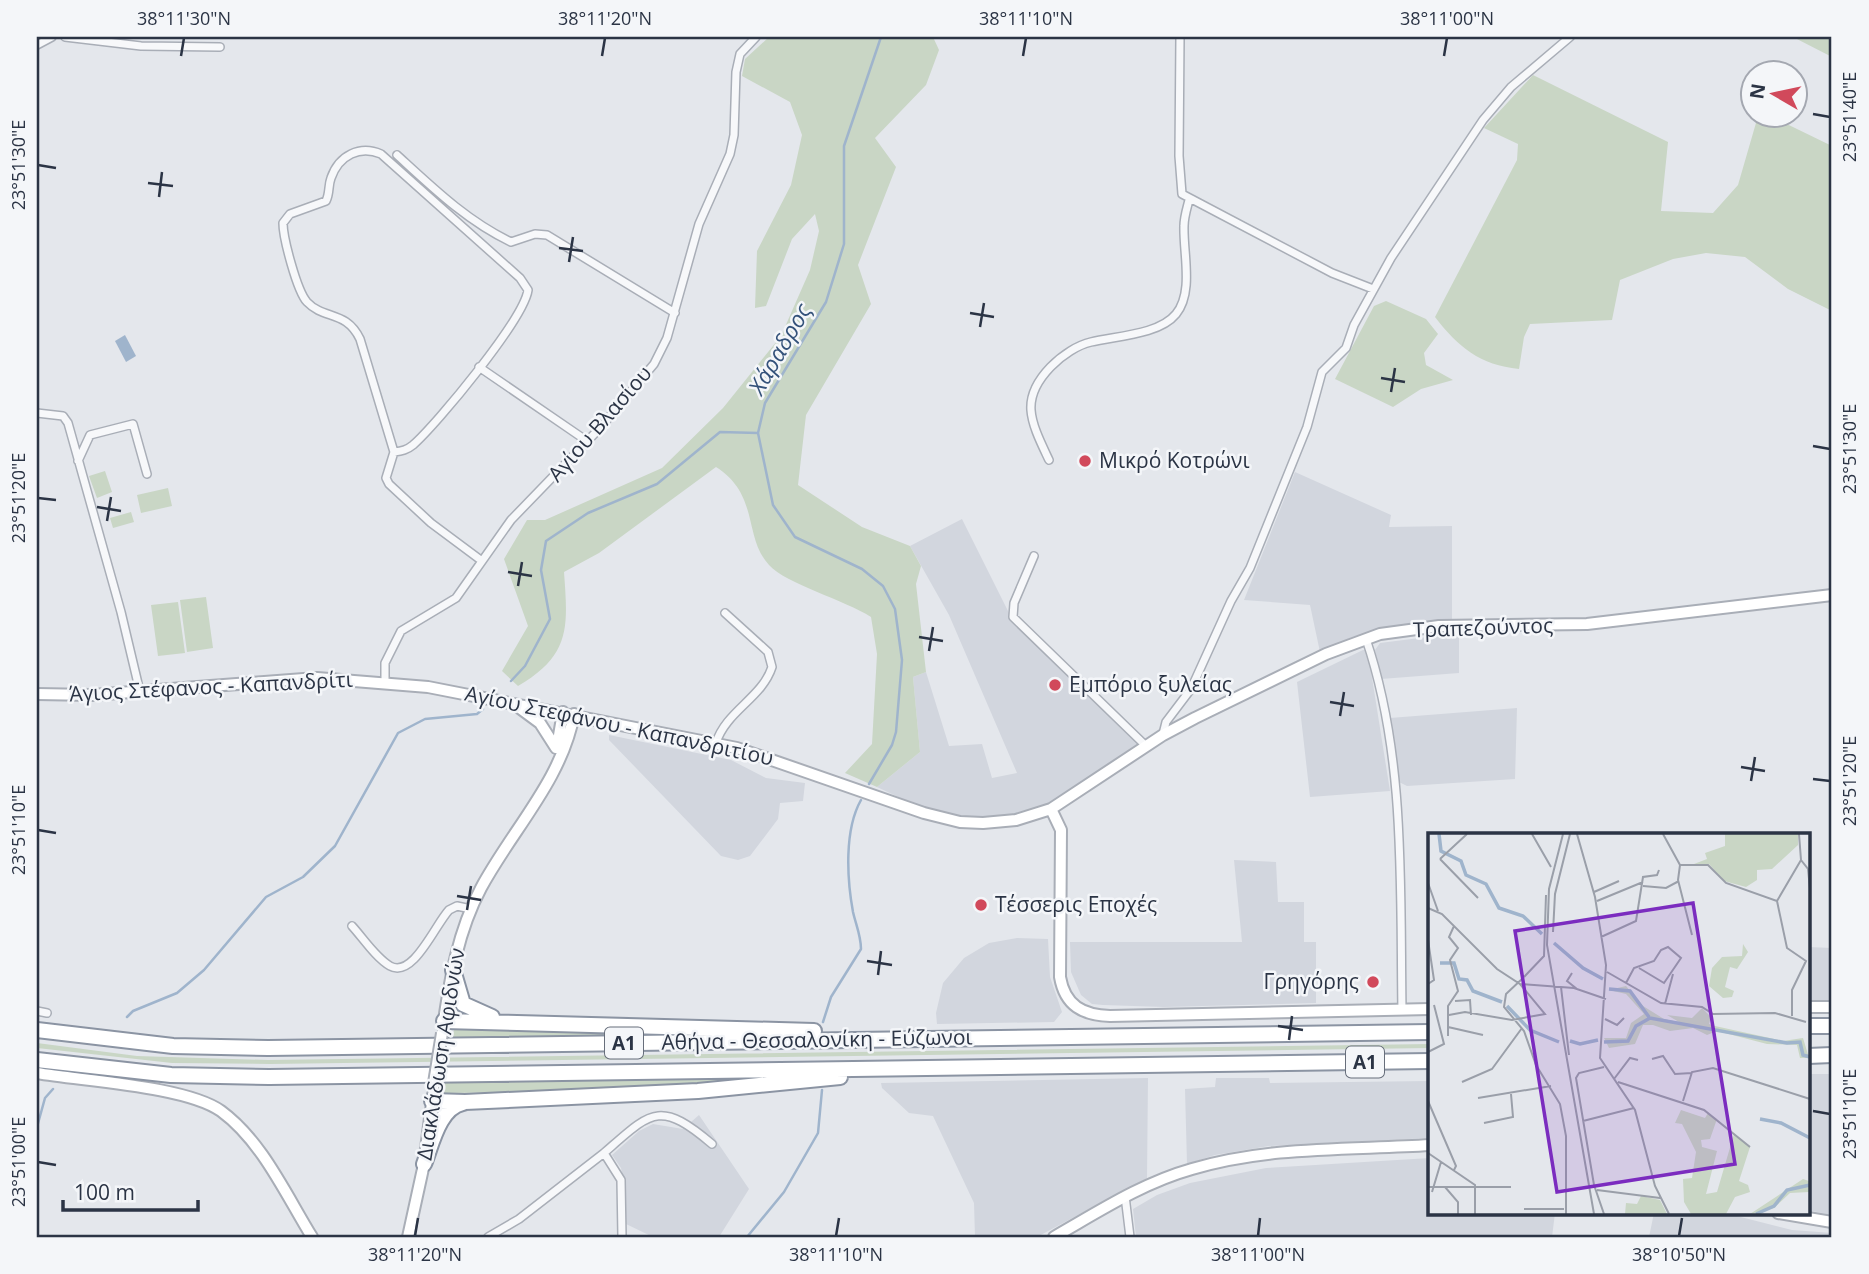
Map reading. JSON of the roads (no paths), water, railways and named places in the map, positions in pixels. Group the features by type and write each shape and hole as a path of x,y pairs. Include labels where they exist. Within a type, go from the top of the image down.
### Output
{"highway":[{"path":"453,970 463,1004 474,1011 510,1021"},
{"path":"443,1027 510,1021 834,1032 927,1039"},
{"path":"1810,1026 1832,1026"},
{"name":"Αθήνα - Θεσσαλονίκη - Εύζωνοι","path":"37,1030 138,1043 268,1048 1428,1032"},
{"path":"138,1043 154,1040"},
{"path":"246,1041 268,1048"},
{"path":"1810,1056 1832,1055"},
{"name":"Αθήνα - Θεσσαλονίκη - Εύζωνοι","path":"37,1060 177,1078 1428,1061"},
{"path":"433,1095 465,1102 698,1091 925,1068"},
{"path":"305,1083 322,1077"},
{"path":"424,1164 447,1111 465,1102"}],"main road":[{"name":"Τραπεζούντος","path":"1051,809 1163,735 1326,654 1366,639 1439,626 1587,624 1832,595"},
{"name":"Άγιος Στέφανος - Καπανδρίτι","path":"37,694 140,692 295,679 385,681"},
{"name":"Αγίου Στεφάνου - Καπανδριτίου","path":"385,681 509,701 716,743 769,758 947,820 993,822 1051,809"},
{"path":"509,701 540,723 556,748"},
{"name":"Διακλάδωση Αφιδνών","path":"555,768 556,748 569,713"},
{"name":"Διακλάδωση Αφιδνών","path":"408,1237 424,1164 453,970 471,909 490,872 565,751 569,713"},
{"path":"1051,809 1061,830 1061,984 1069,1001 1079,1010 1110,1016 1428,1009"},
{"path":"1810,1007 1832,1007"},
{"path":"37,1073 178,1094 219,1110 257,1148 312,1237"},
{"path":"1054,1237 1125,1196 1169,1176 1228,1160 1296,1153 1428,1146"},
{"path":"1784,1214 1832,1222"}],"street":[{"path":"37,45 52,37"},
{"path":"65,37 141,46 220,47"},
{"name":"Αγίου Βλασίου","path":"385,681 386,663 401,631 456,598 511,520 587,441 654,364 667,338 699,224 730,154 734,135 736,72 740,54 756,37"},
{"path":"1180,37 1179,183 1182,194 1332,273 1373,289"},
{"path":"1163,735 1166,722 1191,689 1231,600 1255,558 1307,427 1318,379 1346,348 1373,289 1433,190 1483,120 1511,87 1570,37"},
{"path":"394,452 405,451 415,443 479,367 527,298 525,285 381,154 369,149 352,152 341,162 331,179 326,201 290,214 283,229 297,280 308,303 353,325 394,452 386,478 389,484 431,523 482,561"},
{"path":"397,155 458,210 499,236 512,242 535,234 547,235 674,313"},
{"path":"1049,460 1031,410 1037,384 1075,348 1092,341 1117,339 1174,317 1183,303 1185,291 1184,221 1189,200"},
{"path":"479,367 587,441"},
{"path":"37,413 66,419 121,612 140,692"},
{"path":"78,462 90,435 133,424 147,474"},
{"path":"1034,556 1014,603 1013,617 1146,746"},
{"path":"716,743 725,722 760,685 772,667 768,652 725,613"},
{"path":"1366,639 1375,666 1395,780 1402,1010"},
{"path":"352,926 391,966 404,968 414,962 449,910 457,906 471,909"},
{"path":"37,1011 47,1013"},
{"path":"488,1237 519,1219 648,1117 658,1114 691,1126 712,1144"},
{"path":"604,1153 621,1180 622,1237"},
{"path":"1125,1196 1130,1237"}],"water":[{"path":"125,335 136,356 126,362 115,341"}],"waterway":[{"name":"Χάραδρος","path":"869,784 892,745 896,732 902,660 895,609 883,586 862,569 795,537 773,505 758,433 765,403 826,302 844,244 844,146 881,37"},
{"path":"511,681 525,666 550,619 541,570 546,541 588,513 657,484 720,432 758,433"},
{"path":"127,1017 133,1011 177,993 204,970 266,897 303,877 335,846 398,733 425,719 477,714 483,709"},
{"name":"Χάραδρος","path":"823,1022 831,997 861,949 848,870 849,840 861,800"},
{"path":"37,1127 45,1098 53,1089"},
{"name":"Χάραδρος","path":"747,1237 784,1192 818,1133 822,1090"}],"place":[{"name":"Μικρό Κοτρώνι","path":"1085,461"},
{"name":"Εμπόριο ξυλείας","path":"1055,685"},
{"name":"Τέσσερις Εποχές","path":"981,905"},
{"name":"Γρηγόρης","path":"1373,982"}]}
